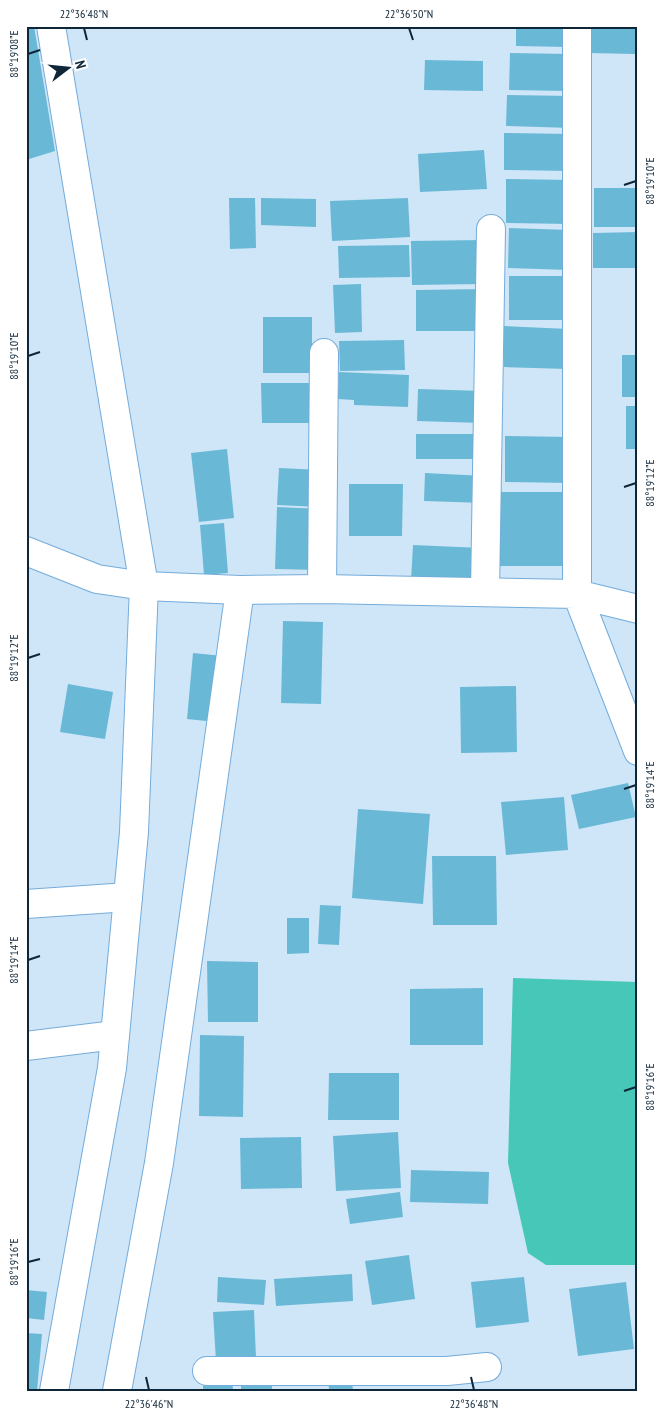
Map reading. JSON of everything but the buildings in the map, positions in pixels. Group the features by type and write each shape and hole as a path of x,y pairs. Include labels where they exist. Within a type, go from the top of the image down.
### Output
{"street":[{"path":"51,26 144,586 134,832 112,1068 54,1391"},
{"path":"576,26 577,594 638,752"},
{"path":"485,592 491,229"},
{"path":"322,589 324,353"},
{"path":"26,551 97,579 144,586 240,590 322,589 577,594 638,609"},
{"path":"117,1391 159,1163 240,590"},
{"path":"26,904 128,897"},
{"path":"26,1046 115,1035"},
{"path":"207,1371 448,1381 487,1367"}],"shaded area":[{"path":"513,978 638,982 638,1265 546,1265 528,1253 508,1163"}]}
